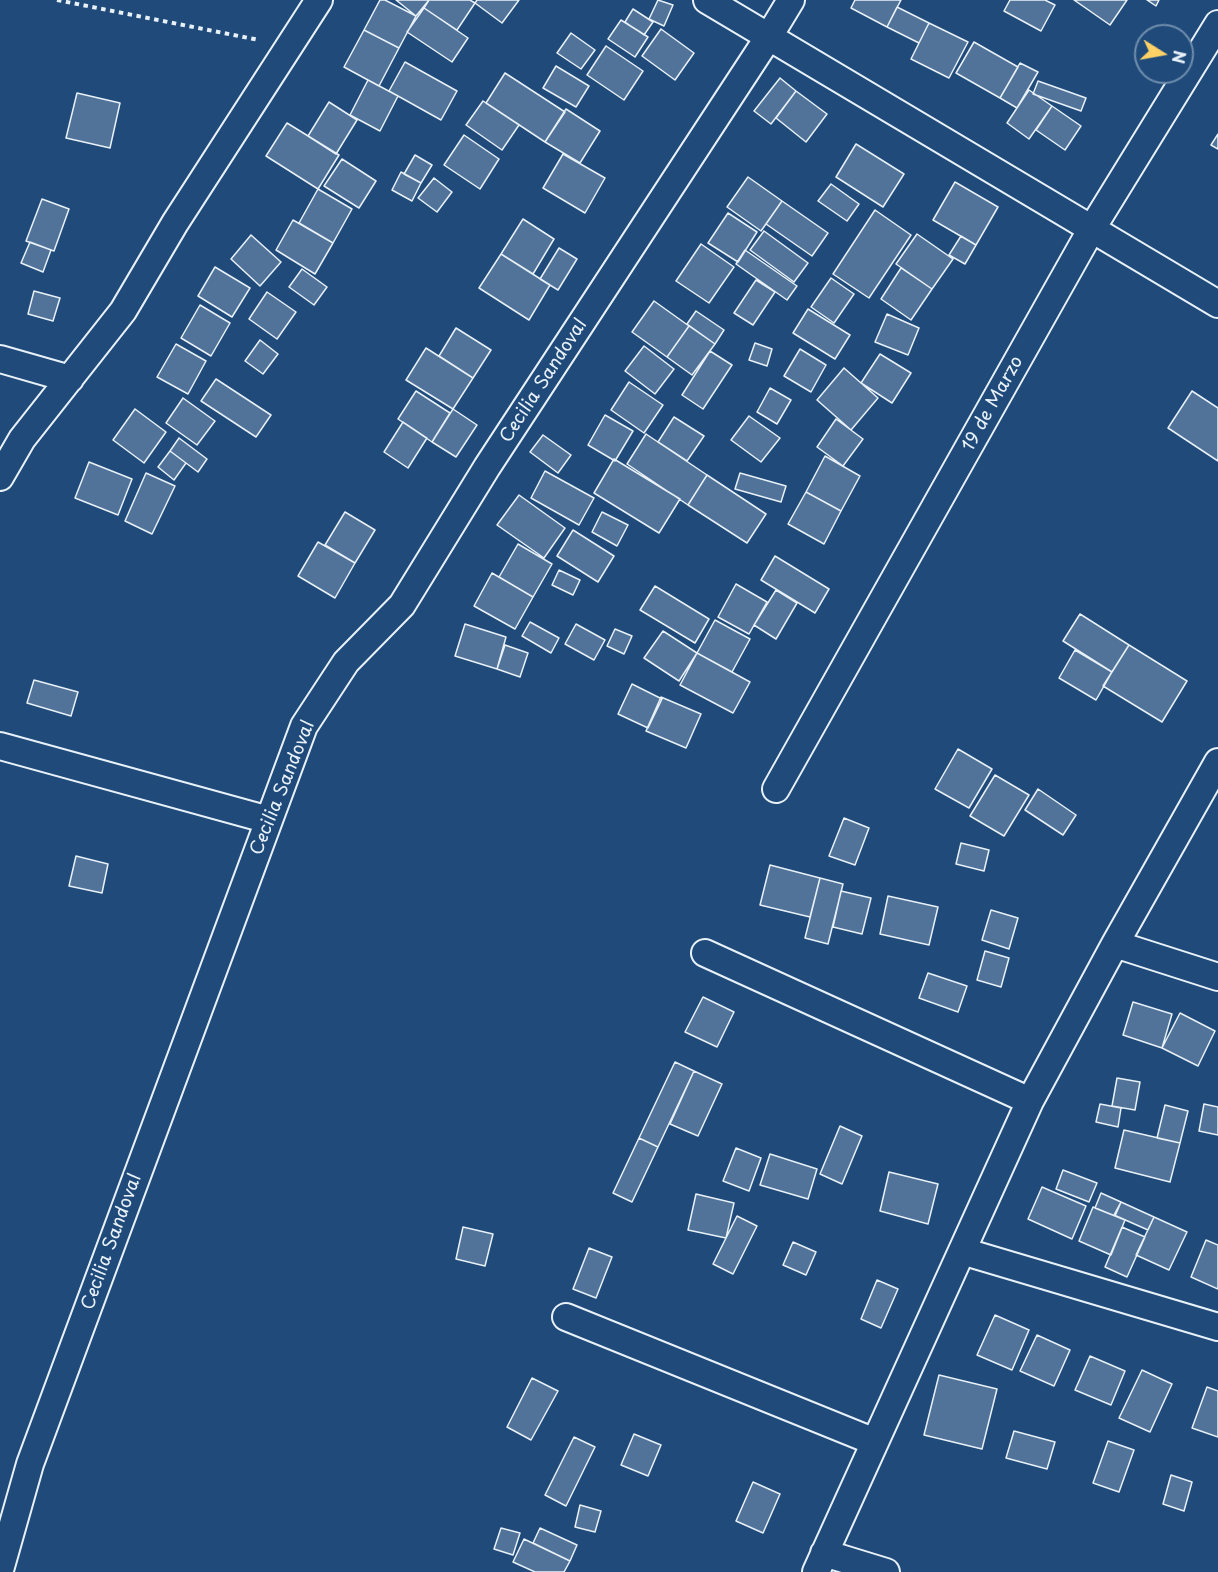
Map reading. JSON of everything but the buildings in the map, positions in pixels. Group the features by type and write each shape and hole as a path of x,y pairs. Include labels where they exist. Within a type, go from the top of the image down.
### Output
{"street":[{"path":"0,477 22,439 123,311 175,223 319,0"},
{"path":"707,0 1090,230 1218,304"},
{"name":"Cecilia Sandoval","path":"0,1570 30,1464 304,726 346,662 402,605 487,467 791,0"},
{"name":"19 de Marzo","path":"776,789 1090,230 1218,24"},
{"path":"0,359 70,379"},
{"path":"0,746 269,820"},
{"path":"886,1572 820,1562 1030,1101 1115,944 1218,762"},
{"path":"1115,944 1218,976"},
{"path":"705,953 1030,1101"},
{"path":"963,1251 1218,1327"},
{"path":"566,1317 875,1442"}],"path":[{"path":"57,0 289,46"}]}
